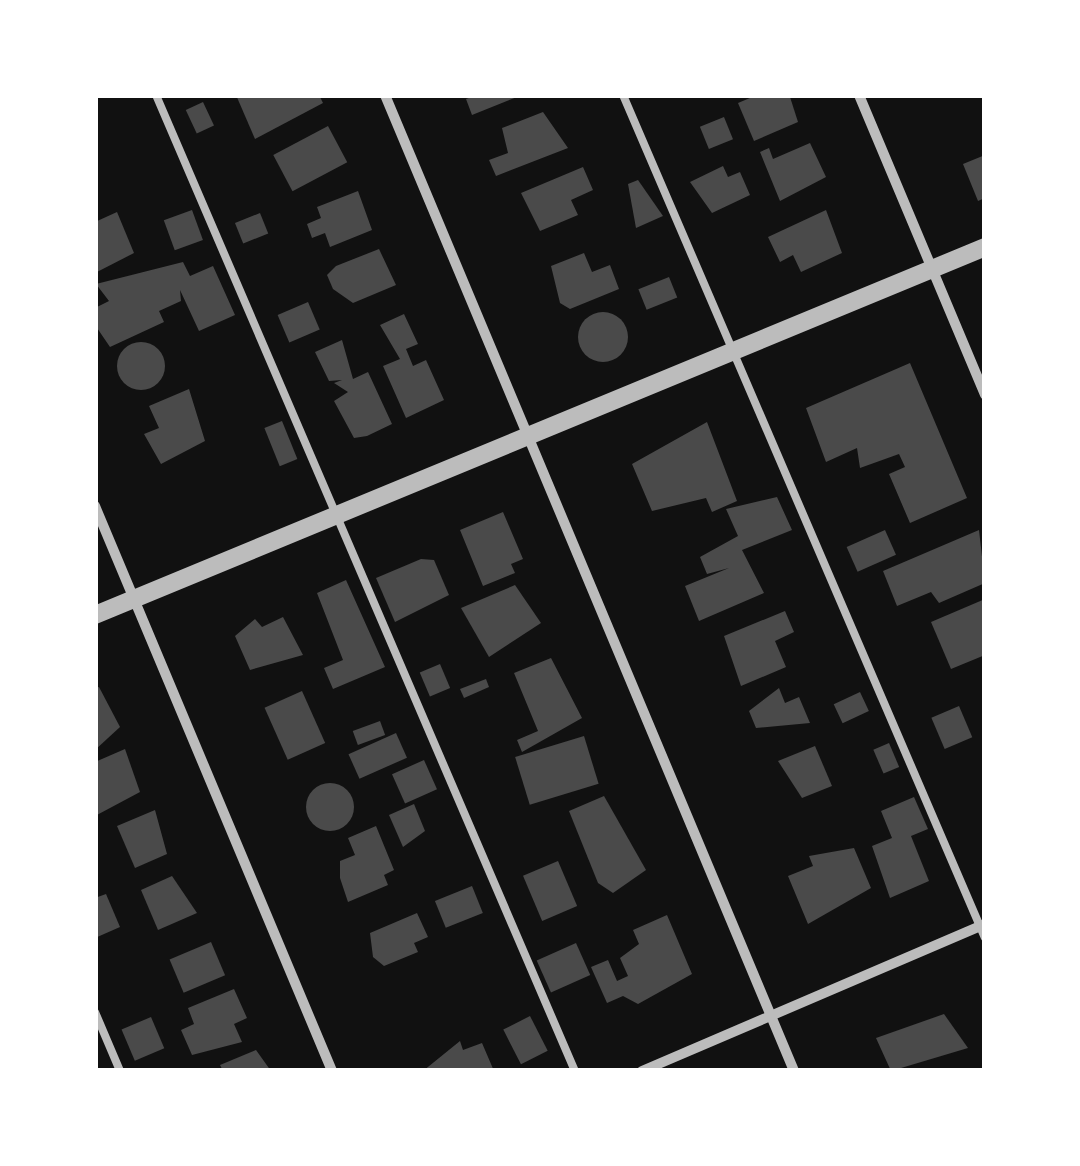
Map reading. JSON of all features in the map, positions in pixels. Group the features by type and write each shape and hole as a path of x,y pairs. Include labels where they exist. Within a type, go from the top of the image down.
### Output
{"street":[{"path":"385,95 794,1071"},
{"path":"859,95 985,395"},
{"path":"95,615 985,247"},
{"path":"95,506 332,1071"},
{"path":"642,1071 982,925"}],"lane":[{"path":"156,95 575,1071"},
{"path":"623,95 985,938"},
{"path":"95,1012 120,1071"}],"building":[{"path":"236,95 319,95 323,103 255,139"},
{"path":"477,95 522,95 472,115 466,99"},
{"path":"757,95 790,97 798,122 754,141 738,103"},
{"path":"203,102 214,126 197,134 186,110"},
{"path":"543,112 568,148 496,176 489,160 508,153 502,128"},
{"path":"724,117 733,139 709,149 700,127"},
{"path":"328,126 347,162 293,191 273,155"},
{"path":"810,143 826,177 780,201 760,152 769,148 773,159"},
{"path":"985,155 985,198 978,201 963,164"},
{"path":"723,166 728,177 740,172 750,195 712,213 690,182"},
{"path":"583,167 593,190 571,200 578,215 540,231 521,193"},
{"path":"638,180 663,216 636,228 628,184"},
{"path":"358,191 372,230 330,247 325,233 312,238 307,224 321,218 317,207"},
{"path":"192,210 203,240 175,250 164,220"},
{"path":"826,210 842,253 801,272 793,255 780,262 768,237"},
{"path":"117,212 134,253 95,273 95,222"},
{"path":"260,213 268,233 243,244 235,223"},
{"path":"379,249 396,285 353,303 333,289 327,275 336,266"},
{"path":"584,253 592,272 610,265 619,289 570,309 560,303 551,266"},
{"path":"183,262 190,276 213,266 235,315 199,331 180,290 181,301 159,311 164,322 110,347 95,325 95,308 109,301 96,284"},
{"path":"669,277 677,297 647,310 638,289"},
{"path":"308,302 320,330 289,343 278,315"},
{"path":"603,312 621,319 628,337 621,355 603,362 585,355 578,337 585,319"},
{"path":"404,314 418,344 406,349 413,366 426,360 444,400 406,418 383,366 400,359 380,325"},
{"path":"342,340 353,379 368,372 392,424 367,436 354,438 334,401 348,392 334,383 342,380 329,381 315,352"},
{"path":"141,342 158,349 165,366 158,383 141,390 124,383 117,366 124,349"},
{"path":"910,363 967,498 910,523 889,474 905,467 899,454 860,468 857,448 826,462 806,408"},
{"path":"189,389 205,441 161,464 144,434 159,428 149,406"},
{"path":"282,421 297,459 280,466 264,428"},
{"path":"707,422 737,501 712,512 706,498 652,511 632,464"},
{"path":"777,497 792,530 742,550 764,593 699,621 685,586 729,568 707,574 700,557 738,536 726,509"},
{"path":"503,512 523,559 511,564 515,573 483,586 460,530"},
{"path":"885,530 896,555 858,572 847,547"},
{"path":"979,530 985,583 939,603 931,592 897,606 883,571"},
{"path":"421,559 434,560 449,595 395,622 376,578"},
{"path":"346,580 385,667 333,689 324,668 343,660 317,593"},
{"path":"515,585 541,623 489,657 461,608"},
{"path":"985,599 985,655 951,669 931,622"},
{"path":"785,611 794,632 775,641 786,667 741,686 724,636"},
{"path":"283,617 303,655 250,670 235,636 255,619 262,627"},
{"path":"551,658 582,718 522,752 517,740 538,731 514,673"},
{"path":"440,664 450,688 430,697 420,673"},
{"path":"486,679 489,687 464,698 460,689"},
{"path":"99,687 120,727 95,750 95,688"},
{"path":"779,688 785,703 799,697 810,723 756,728 749,711"},
{"path":"302,691 325,743 288,760 265,708"},
{"path":"860,692 869,711 843,723 834,704"},
{"path":"959,706 972,737 945,749 931,718"},
{"path":"380,721 385,735 358,745 353,731"},
{"path":"396,733 407,758 359,779 348,754"},
{"path":"584,736 599,784 530,805 515,757"},
{"path":"889,743 899,767 884,774 873,750"},
{"path":"815,746 832,786 802,798 778,761"},
{"path":"125,749 140,792 95,816 95,762"},
{"path":"424,760 437,789 405,803 392,774"},
{"path":"330,783 347,790 354,807 347,824 330,831 313,824 306,807 313,790"},
{"path":"604,796 646,870 613,893 598,883 569,811"},
{"path":"914,797 928,829 911,836 929,881 890,898 872,846 892,838 881,811"},
{"path":"414,804 425,831 403,847 389,815"},
{"path":"155,810 167,854 135,868 117,826"},
{"path":"376,826 394,870 384,875 388,885 348,902 340,878 340,861 355,855 348,838"},
{"path":"854,848 871,888 808,924 788,876 813,866 809,856"},
{"path":"558,861 577,906 542,921 523,876"},
{"path":"172,876 197,913 158,930 141,890"},
{"path":"472,886 483,913 446,928 435,901"},
{"path":"106,894 120,927 95,938 95,898"},
{"path":"417,913 428,937 414,943 418,952 384,966 373,957 370,933"},
{"path":"667,915 692,974 638,1004 623,996 607,1003 591,967 608,960 617,981 628,976 620,958 639,944 633,930"},
{"path":"211,942 225,975 184,993 170,960"},
{"path":"576,943 590,975 551,992 537,960"},
{"path":"234,989 247,1018 234,1024 242,1042 192,1055 181,1030 194,1024 188,1008"},
{"path":"944,1014 968,1048 891,1071 876,1038"},
{"path":"530,1016 548,1051 521,1064 503,1030"},
{"path":"151,1017 164,1048 135,1061 122,1030"},
{"path":"460,1041 463,1050 482,1043 494,1071 423,1071"},
{"path":"256,1050 271,1071 223,1071 220,1065"}]}
